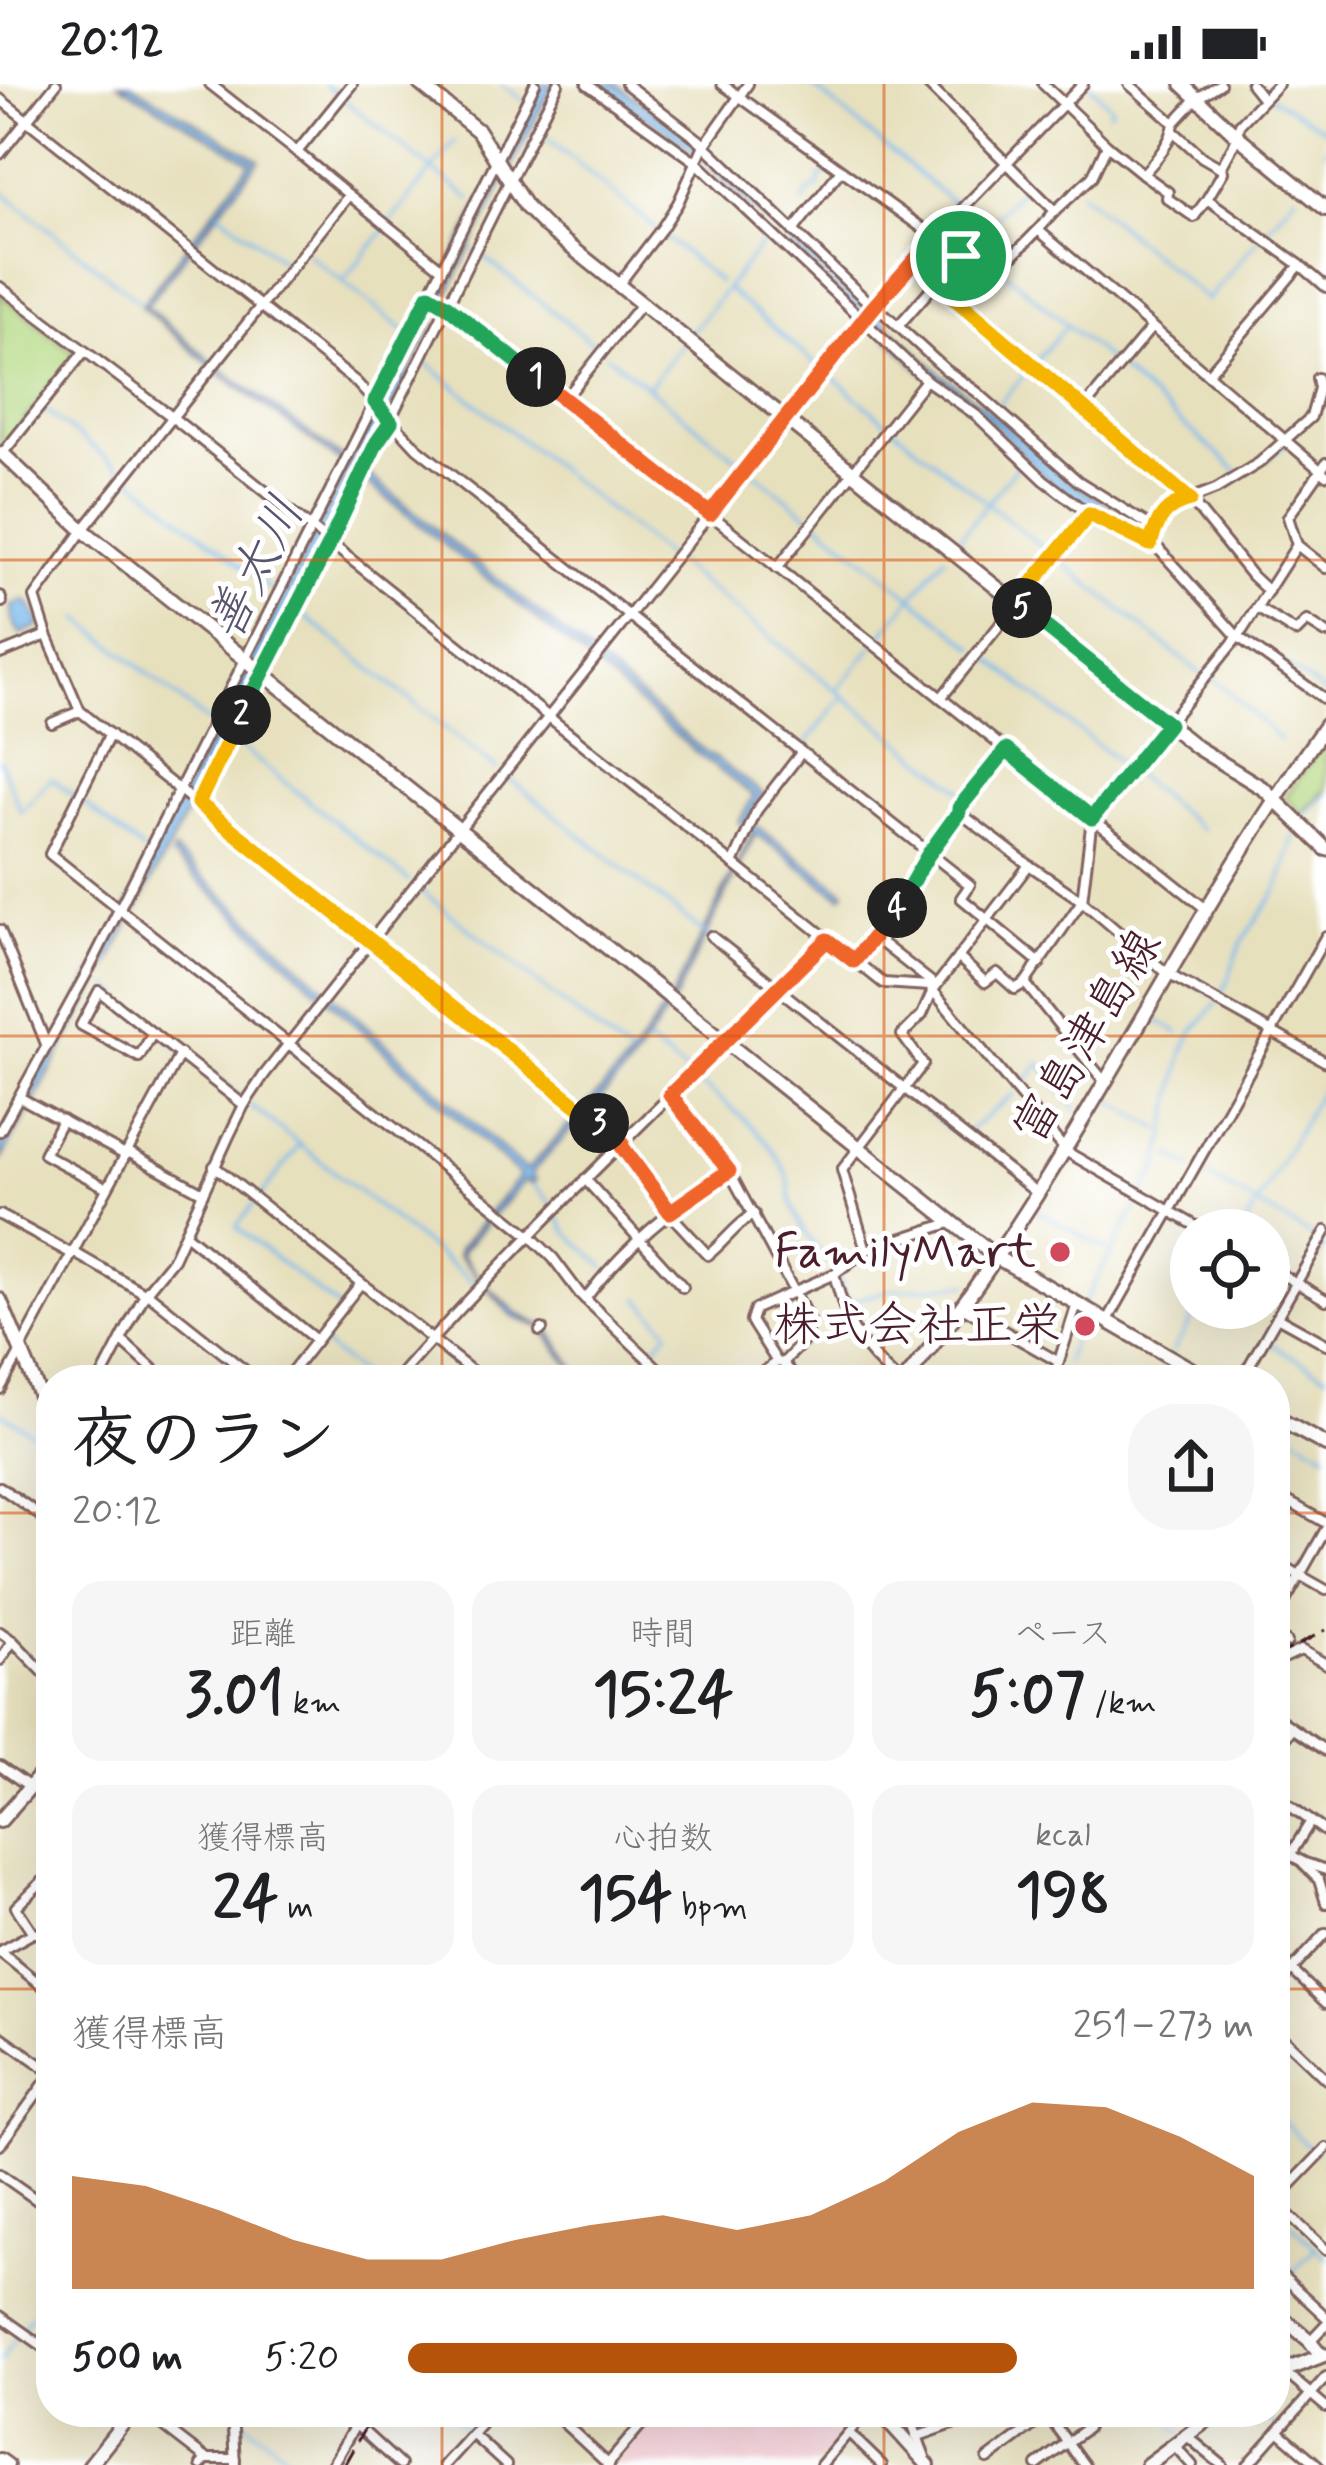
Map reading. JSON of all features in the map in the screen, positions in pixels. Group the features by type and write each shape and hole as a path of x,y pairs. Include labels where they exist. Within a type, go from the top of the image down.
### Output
{"street":[{"path":"0,154 56,84"},
{"path":"210,84 442,268"},
{"path":"297,152 352,84"},
{"path":"420,84 468,121 536,218 1196,747 1274,798 1326,848"},
{"path":"0,1131 85,980 535,84"},
{"path":"197,803 558,84"},
{"path":"587,84 696,161 926,380 976,415 1044,481 1089,514 1152,537"},
{"path":"626,84 667,113 870,304 1078,481 1152,537 1237,636 1326,700"},
{"path":"722,84 990,279 1091,176 1107,145"},
{"path":"619,285 678,203 703,147 748,84"},
{"path":"927,84 1055,211"},
{"path":"1043,84 1194,217 1223,172 1240,124 1278,84"},
{"path":"108,1365 146,1293 173,1259 244,1106 289,1045 874,307 1083,84"},
{"path":"1129,84 1202,157 1221,168"},
{"path":"1182,84 1326,209"},
{"path":"1143,174 1196,99 1220,84"},
{"path":"1251,84 1263,99"},
{"path":"0,99 356,382 417,448 970,885 961,898 1040,963"},
{"path":"793,231 841,170"},
{"path":"349,195 34,597 46,635 80,711 621,1143 670,1212 709,1255 754,1214"},
{"path":"1207,199 1326,287"},
{"path":"1038,230 1324,470 1288,517 1297,545 1326,568"},
{"path":"898,326 961,256"},
{"path":"1208,374 1300,265"},
{"path":"937,283 1190,500 1268,591"},
{"path":"0,287 883,983 934,988"},
{"path":"430,296 1206,909"},
{"path":"565,399 641,304"},
{"path":"1084,409 1152,327"},
{"path":"84,352 1,454 84,531 996,1257 1184,1365"},
{"path":"1152,537 1168,508 1245,472 1312,417 1317,377"},
{"path":"777,568 926,380"},
{"path":"941,698 1089,514"},
{"path":"958,957 985,982 997,973 1015,989 1025,983 1082,901 1092,818 1237,636 1297,545"},
{"path":"1258,608 1296,632 1307,621 1326,633"},
{"path":"0,654 46,635"},
{"path":"52,723 80,711"},
{"name":"富島津島線","path":"914,1365 996,1257 1274,798 1326,725"},
{"path":"110,734 50,854 529,1235 554,1258 585,1299 651,1363"},
{"path":"854,961 900,904 959,808 1006,750"},
{"path":"736,868 758,810 801,753"},
{"path":"959,812 1082,901 1168,974 1326,1062"},
{"path":"866,1250 842,1169 923,1064 902,1035 922,1015 934,988 1029,865"},
{"path":"0,930 47,1046"},
{"path":"711,936 1037,1193"},
{"path":"1171,1209 1326,936"},
{"path":"874,937 934,988 1064,1149 1170,1211 1108,1322"},
{"path":"409,1365 529,1235 827,940"},
{"path":"85,980 99,988"},
{"path":"1025,983 1104,1081"},
{"path":"153,1033 139,1057 81,1025 100,991 153,1033 244,1106"},
{"path":"0,1389 179,1054"},
{"path":"670,1095 729,1171 810,1321 806,1340 777,1365"},
{"path":"20,1097 203,1192"},
{"path":"62,1120 44,1154 107,1188"},
{"path":"214,1166 464,1365"},
{"path":"585,1299 637,1239 729,1171"},
{"path":"585,1179 683,1287"},
{"path":"0,1215 146,1293 238,1365"},
{"path":"780,1363 751,1321 755,1309 834,1274 866,1250 952,1222"},
{"path":"1290,1294 1326,1231"},
{"path":"184,1234 316,1340"},
{"path":"834,1274 854,1333 883,1365"},
{"path":"1290,1280 1326,1300"},
{"path":"297,1365 362,1283"},
{"path":"0,1300 36,1384"},
{"path":"1058,1365 1077,1304"},
{"path":"962,1307 1059,1362"},
{"path":"1290,1324 1326,1344"},
{"path":"1250,1365 1270,1329"},
{"path":"122,1341 148,1365"},
{"path":"1290,1425 1326,1445"},
{"path":"0,1486 36,1512"},
{"path":"1290,1504 1326,1526 1290,1593"},
{"path":"1290,1569 1326,1590"},
{"path":"0,1631 36,1664"},
{"path":"0,1660 14,1641"},
{"path":"1290,1654 1301,1649 1326,1664"},
{"path":"1290,1731 1292,1728 1326,1751"},
{"path":"0,1766 30,1787"},
{"path":"0,1821 36,1780"},
{"path":"1290,1806 1326,1832"},
{"path":"1311,1821 1290,1855 1326,1870"},
{"path":"1302,1861 1319,1880 1326,1903"},
{"path":"33,1934 16,1907 36,1888"},
{"path":"1290,1971 1326,1933"},
{"path":"36,1934 0,1952 36,1981"},
{"path":"1290,1973 1326,2003"},
{"path":"0,2036 36,2062"},
{"path":"1290,2044 1326,2079"},
{"path":"0,2146 36,2094"},
{"path":"1290,2185 1326,2148"},
{"path":"0,2174 36,2199"},
{"path":"1290,2215 1326,2250"},
{"path":"1290,2284 1326,2321 1310,2341"},
{"path":"0,2316 36,2341"},
{"path":"1290,2324 1324,2355 1290,2365"},
{"path":"1290,2417 1326,2377"},
{"path":"1290,2378 1326,2407"},
{"path":"90,2465 119,2427"},
{"path":"163,2427 204,2462 235,2462 233,2427"},
{"path":"332,2465 353,2427"},
{"path":"358,2427 400,2465"},
{"path":"444,2465 478,2427"},
{"path":"568,2427 608,2465 640,2427"},
{"path":"821,2465 854,2427"},
{"path":"894,2427 928,2464"},
{"path":"913,2427 928,2464"},
{"path":"916,2437 944,2427"},
{"path":"987,2459 1029,2427"},
{"path":"1056,2427 1084,2465"},
{"path":"1147,2465 1199,2427"},
{"path":"1248,2465 1281,2427"},
{"path":"1037,2465 1087,2428"},
{"path":"1278,2431 1318,2465"},
{"path":"849,2433 882,2465"},
{"path":"472,2434 506,2465"},
{"path":"1187,2436 1222,2465"},
{"path":"1174,2445 1192,2465"}],"shaded area":[{"path":"644,2427 850,2427 815,2465 613,2465"}],"green space":[{"path":"0,294 73,352 73,358 0,451"},
{"path":"1326,740 1326,790 1301,814 1285,797"}],"water":[{"path":"119,84 131,84 259,160 146,306 217,366 348,462 345,465 214,369 141,306 251,162"},
{"path":"541,84 553,84 196,795 0,1162 0,1143 95,970"},
{"path":"598,84 616,84 677,128 941,374 1061,475 1155,539 1085,505 1045,477 989,420 923,372 702,160"},
{"path":"365,472 695,744 763,794 748,820 845,892 841,896 755,834 676,997 631,1065 535,1169 532,1184 524,1181 462,1251 480,1279 518,1314 547,1328 573,1365 541,1327 513,1317 458,1255 520,1176 172,856 174,851 526,1171 631,1058 673,995 752,833 739,822 754,796 362,478"},
{"path":"25,600 41,626 20,634 12,606"}],"waterway":[{"path":"324,84 337,94"},
{"path":"502,84 523,101"},
{"path":"810,84 958,207"},
{"path":"1090,84 1112,108 1109,112"},
{"path":"1271,97 1326,130"},
{"path":"345,101 471,200"},
{"path":"538,130 656,229"},
{"path":"390,222 455,141"},
{"path":"803,203 809,190 817,188 821,176 827,174"},
{"path":"963,251 1025,185"},
{"path":"0,190 139,301"},
{"path":"1080,192 1207,300 1259,238"},
{"path":"1263,234 1296,194"},
{"path":"219,212 287,265"},
{"path":"964,213 982,228"},
{"path":"344,280 386,228"},
{"path":"662,234 719,282"},
{"path":"690,334 768,236"},
{"path":"476,251 599,348"},
{"path":"308,254 405,331"},
{"path":"1003,270 1114,365"},
{"path":"726,288 819,367"},
{"path":"1035,362 1067,325"},
{"path":"649,386 682,344"},
{"path":"606,354 743,463"},
{"path":"422,360 669,558"},
{"path":"998,405 1031,367"},
{"path":"1120,370 1237,471"},
{"path":"828,373 887,423"},
{"path":"45,410 123,471"},
{"path":"893,428 1051,554"},
{"path":"1267,460 1286,444"},
{"path":"954,545 1020,462"},
{"path":"751,470 811,517"},
{"name":"善太川","path":"130,477 274,592"},
{"path":"1199,500 1224,488"},
{"path":"818,522 975,648"},
{"path":"1154,537 1191,580"},
{"path":"877,641 945,556"},
{"path":"1059,560 1202,675"},
{"path":"677,563 965,793"},
{"name":"善太川","path":"297,610 497,769"},
{"path":"79,618 208,722"},
{"path":"1245,635 1326,694"},
{"path":"838,689 873,646"},
{"path":"983,654 1126,768"},
{"path":"1211,675 1280,740"},
{"path":"803,747 842,698"},
{"path":"232,740 409,881"},
{"path":"0,760 21,812 51,778 74,796"},
{"path":"1134,774 1202,830"},
{"path":"507,777 710,938"},
{"path":"1303,816 1326,794"},
{"path":"81,801 144,852"},
{"path":"1221,997 1242,941 1278,889 1296,830"},
{"path":"420,890 631,1057"},
{"path":"1177,974 1208,991"},
{"path":"110,987 121,1001 242,1098"},
{"path":"1085,1301 1159,1165 1183,1052 1216,1004"},
{"path":"1152,1017 1179,1033"},
{"path":"820,1027 899,1089"},
{"path":"647,1042 687,1073"},
{"path":"1020,1088 1040,1063 1077,1110"},
{"path":"694,1079 769,1146 787,1175 799,1221 834,1267"},
{"path":"1255,1209 1326,1081"},
{"path":"904,1093 962,1139"},
{"path":"966,1133 1014,1094"},
{"path":"1104,1097 1160,1129"},
{"path":"250,1105 475,1284"},
{"path":"260,1197 299,1146"},
{"path":"1170,1155 1191,1167"},
{"path":"1199,1171 1317,1239"},
{"path":"533,1185 553,1205"},
{"path":"254,1204 236,1227 337,1307"},
{"path":"1036,1210 1107,1250"},
{"path":"556,1214 567,1232 605,1267"},
{"path":"1303,1282 1326,1244"},
{"path":"839,1274 847,1302 890,1290 968,1284"},
{"path":"1045,1294 1071,1308"},
{"path":"639,1298 669,1331 649,1354"},
{"path":"342,1311 320,1342 349,1365"},
{"path":"1066,1363 1080,1313 1171,1365"},
{"path":"1173,1351 1186,1329"},
{"path":"1277,1329 1269,1343 1326,1375"},
{"path":"641,1365 644,1361"},
{"path":"0,1412 36,1435"},
{"path":"1290,1433 1326,1453"},
{"path":"1290,2129 1315,2153"},
{"path":"1290,2223 1326,2257"},
{"path":"1290,2274 1316,2247"},
{"path":"23,2327 36,2309"},
{"path":"0,2360 19,2333"},
{"path":"252,2427 300,2465"},
{"path":"464,2427 468,2431"},
{"path":"1177,2427 1181,2433"}],"railway":[{"path":"1290,1649 1326,1630"},
{"path":"344,2465 366,2427"}],"place":[{"name":"FamilyMart","path":"1060,1252"},
{"name":"株式会社正栄","path":"1085,1326"}],"route":[{"path":"935,237 961,256 937,283 1190,500 1168,508 1150,544 1089,514 1016,603 1168,724 1092,818 1006,750 959,808 900,904 854,961 827,940 670,1095 729,1171 670,1212 622,1142 198,803 391,422 375,402 429,295 710,514 935,237"}]}
